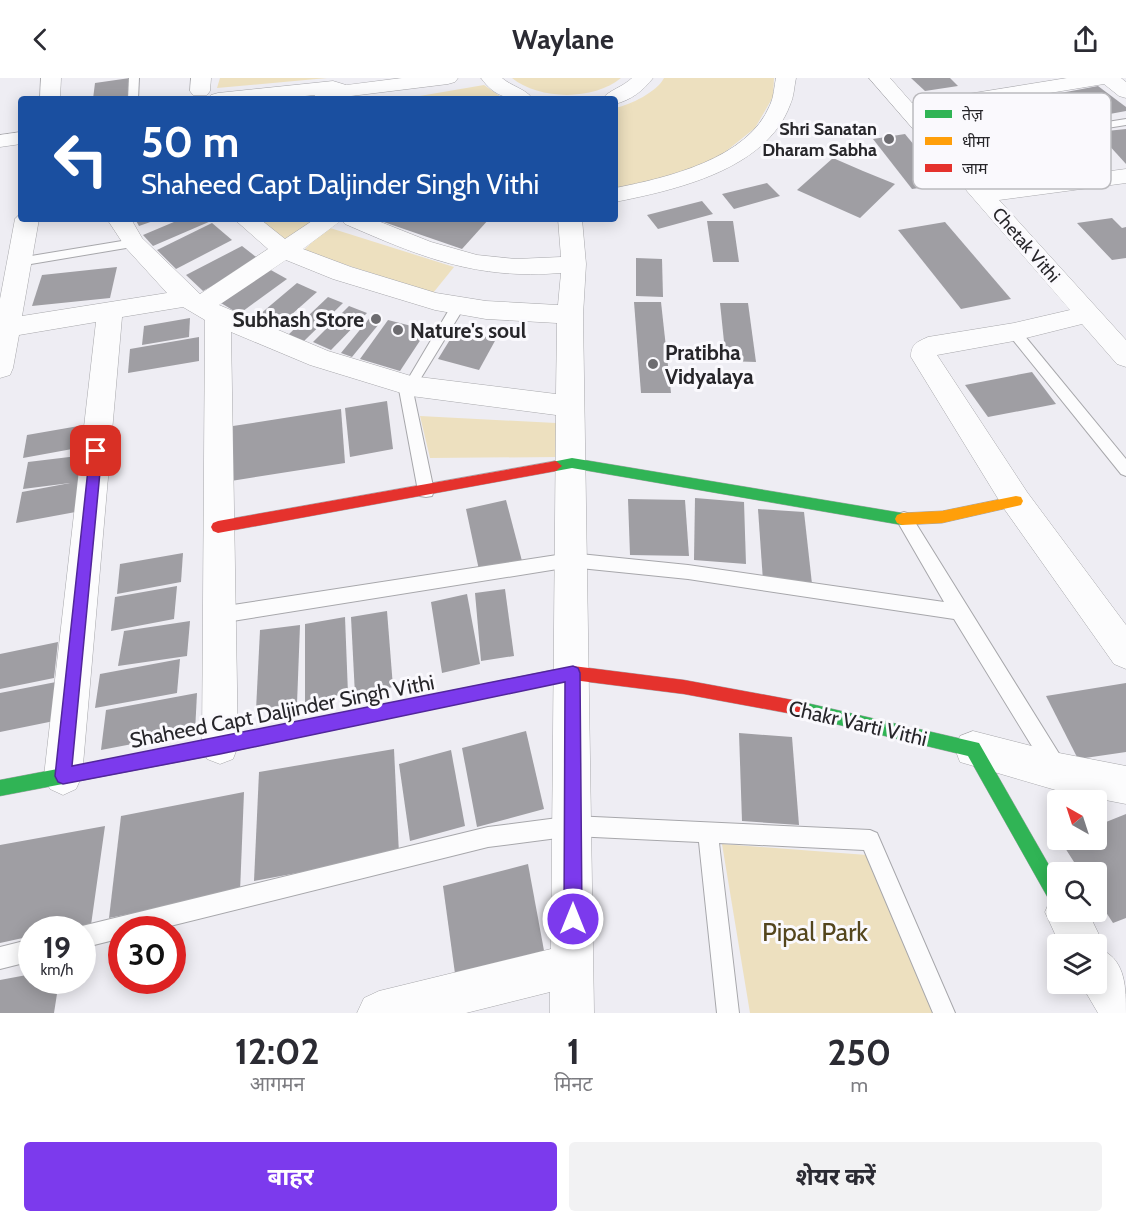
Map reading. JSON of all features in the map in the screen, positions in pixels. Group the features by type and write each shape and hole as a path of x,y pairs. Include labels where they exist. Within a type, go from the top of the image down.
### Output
{"street":[{"path":"50,96 51,78"},
{"path":"268,96 334,92 448,78"},
{"path":"492,78 503,89 517,96"},
{"path":"618,96 631,90 644,78"},
{"path":"618,194 670,183 700,173 734,156 759,136 776,115 785,93 786,78"},
{"name":"Chetak Vithi","path":"879,78 913,117"},
{"path":"1011,93 1103,78"},
{"path":"1109,78 1126,92"},
{"path":"907,110 913,109"},
{"path":"0,126 18,123"},
{"path":"0,141 18,138"},
{"path":"1111,178 1126,176"},
{"name":"Chetak Vithi","path":"977,189 1126,357"},
{"path":"982,195 1027,189"},
{"path":"0,368 4,329 20,262 27,222"},
{"path":"121,222 134,243 201,307 319,358 408,385 570,406"},
{"path":"250,222 284,249 342,273 458,306 570,315"},
{"path":"4,329 110,312 201,307 326,222"},
{"path":"360,222 440,254 478,264 517,267 574,264"},
{"path":"570,222 574,264 570,315 572,463 570,560 573,673 572,1013"},
{"path":"458,306 488,240"},
{"path":"201,307 218,527 220,746"},
{"path":"63,776 110,312"},
{"path":"1088,314 1014,332 937,344 924,350 924,357 1016,501 1126,652"},
{"path":"218,527 572,463 904,519 942,517 1016,501"},
{"name":"Shaheed Capt Daljinder Singh Vithi","path":"0,788 220,746 573,673"},
{"name":"Chakr Varti Vithi","path":"573,673 684,687 739,697 828,714 972,749"},
{"path":"972,749 1059,772 1126,785"},
{"path":"972,749 1047,880"},
{"path":"379,1013 573,965"},
{"path":"1107,988 1122,1013"}],"lane":[{"path":"133,96 134,78"},
{"path":"1111,124 1126,122"},
{"path":"20,262 134,243"},
{"path":"426,490 408,385 458,306"},
{"path":"1014,332 1126,470"},
{"path":"904,519 1059,772"},
{"path":"220,615 570,560 688,572 959,612"},
{"path":"96,934 488,837 573,826 870,840 944,1013"},
{"path":"708,832 728,1013"},
{"path":"0,958 18,954"}],"green space":[{"path":"220,78 327,78 217,88"},
{"path":"512,78 621,78 596,91 566,95 536,91"},
{"path":"664,78 774,78 773,97 755,128 720,156 680,174 618,188 618,107 642,97"},
{"path":"484,85 500,96 420,96"},
{"path":"261,222 319,223 281,241"},
{"path":"327,227 454,267 433,293 303,251"},
{"path":"420,416 556,423 557,457 430,458"},
{"name":"Pipal Park","path":"722,844 867,855 933,1013 750,1013"}],"building":[{"path":"130,78 129,96 93,96 95,83"},
{"path":"911,78 950,78 958,86 925,91"},
{"path":"1098,86 1107,93 1061,93"},
{"path":"1111,96 1126,107 1126,111 1111,114"},
{"path":"1126,129 1126,164 1111,147 1111,131"},
{"path":"905,134 913,144 913,189 912,189 873,139"},
{"path":"833,158 895,184 860,218 797,190"},
{"path":"767,183 780,196 734,209 722,194"},
{"path":"702,201 713,214 658,229 647,215"},
{"path":"1112,218 1122,228 1126,227 1126,258 1112,260 1077,223"},
{"path":"707,221 733,221 739,262 713,262"},
{"path":"137,222 150,222 139,226"},
{"path":"174,222 209,222 153,246 143,235"},
{"path":"384,222 486,222 462,249"},
{"path":"945,222 1011,299 961,309 898,230"},
{"path":"212,223 232,240 176,269 157,250"},
{"path":"242,246 260,260 203,291 186,275"},
{"path":"636,258 662,259 663,297 636,296"},
{"path":"117,267 110,298 32,306 42,275"},
{"path":"269,269 287,279 239,314 221,303"},
{"path":"297,283 317,292 274,330 253,320"},
{"path":"328,297 343,303 303,342 288,335"},
{"path":"634,302 661,302 671,393 641,393"},
{"path":"720,303 748,303 756,362 726,361"},
{"path":"349,306 367,313 331,350 313,342"},
{"path":"372,315 383,319 352,357 341,353"},
{"path":"190,318 189,337 142,345 144,326"},
{"path":"388,320 427,330 400,371 360,359"},
{"path":"456,330 496,339 479,370 438,359"},
{"path":"199,337 199,361 128,373 130,349"},
{"path":"1032,372 1056,404 988,417 965,385"},
{"path":"387,401 393,449 350,457 345,408"},
{"path":"341,409 345,463 231,481 233,426"},
{"path":"96,423 94,445 23,458 27,435"},
{"path":"86,455 81,511 16,523 22,492 70,483 23,489 28,462"},
{"path":"695,498 744,502 746,564 694,560"},
{"path":"628,499 685,500 689,556 630,555"},
{"path":"506,500 522,561 479,570 466,509"},
{"path":"758,509 804,512 812,584 763,581"},
{"path":"183,553 181,582 117,594 120,564"},
{"path":"177,586 174,619 111,631 115,597"},
{"path":"505,589 514,656 481,661 475,593"},
{"path":"467,594 480,664 442,673 431,602"},
{"path":"387,611 393,687 355,695 351,617"},
{"path":"345,617 348,694 305,702 305,624"},
{"path":"190,621 187,656 118,666 124,631"},
{"path":"300,625 297,704 256,710 260,630"},
{"path":"58,642 54,678 0,689 0,654"},
{"path":"180,659 177,693 95,708 100,674"},
{"path":"61,681 54,721 0,732 0,693"},
{"path":"1126,683 1126,752 1078,759 1046,696"},
{"path":"197,693 195,732 101,750 106,710"},
{"path":"526,731 544,809 477,827 462,748"},
{"path":"739,733 792,737 799,825 742,821"},
{"path":"394,749 399,854 254,881 259,772"},
{"path":"451,750 465,826 410,841 399,764"},
{"path":"244,792 240,892 109,916 121,816"},
{"path":"1126,814 1126,918 1113,923 1107,914 1107,862 1074,862 1066,850 1107,850 1107,822"},
{"path":"105,826 92,916 18,916 18,939 0,943 0,845"},
{"path":"528,864 545,956 456,981 443,886"},
{"path":"18,977 18,994 57,994 54,1013 0,1013 0,980"}],"traffic: fast":[{"path":"556,466 572,463 902,519"},
{"path":"0,788 220,746 475,693"},
{"path":"798,708 973,749 1047,880"}],"traffic: slow":[{"path":"902,519 942,517 1016,501"}],"traffic: jam":[{"path":"218,527 556,466"},
{"path":"475,693 573,673 684,687 798,708"}],"place":[{"name":"Shri Sanatan Dharam Sabha","path":"889,139"},
{"name":"Subhash Store","path":"376,319"},
{"name":"Nature's soul","path":"398,330"},
{"name":"Pratibha Vidyalaya","path":"653,364"}],"route":[{"path":"96,451 63,776 573,673 573,919"}]}
